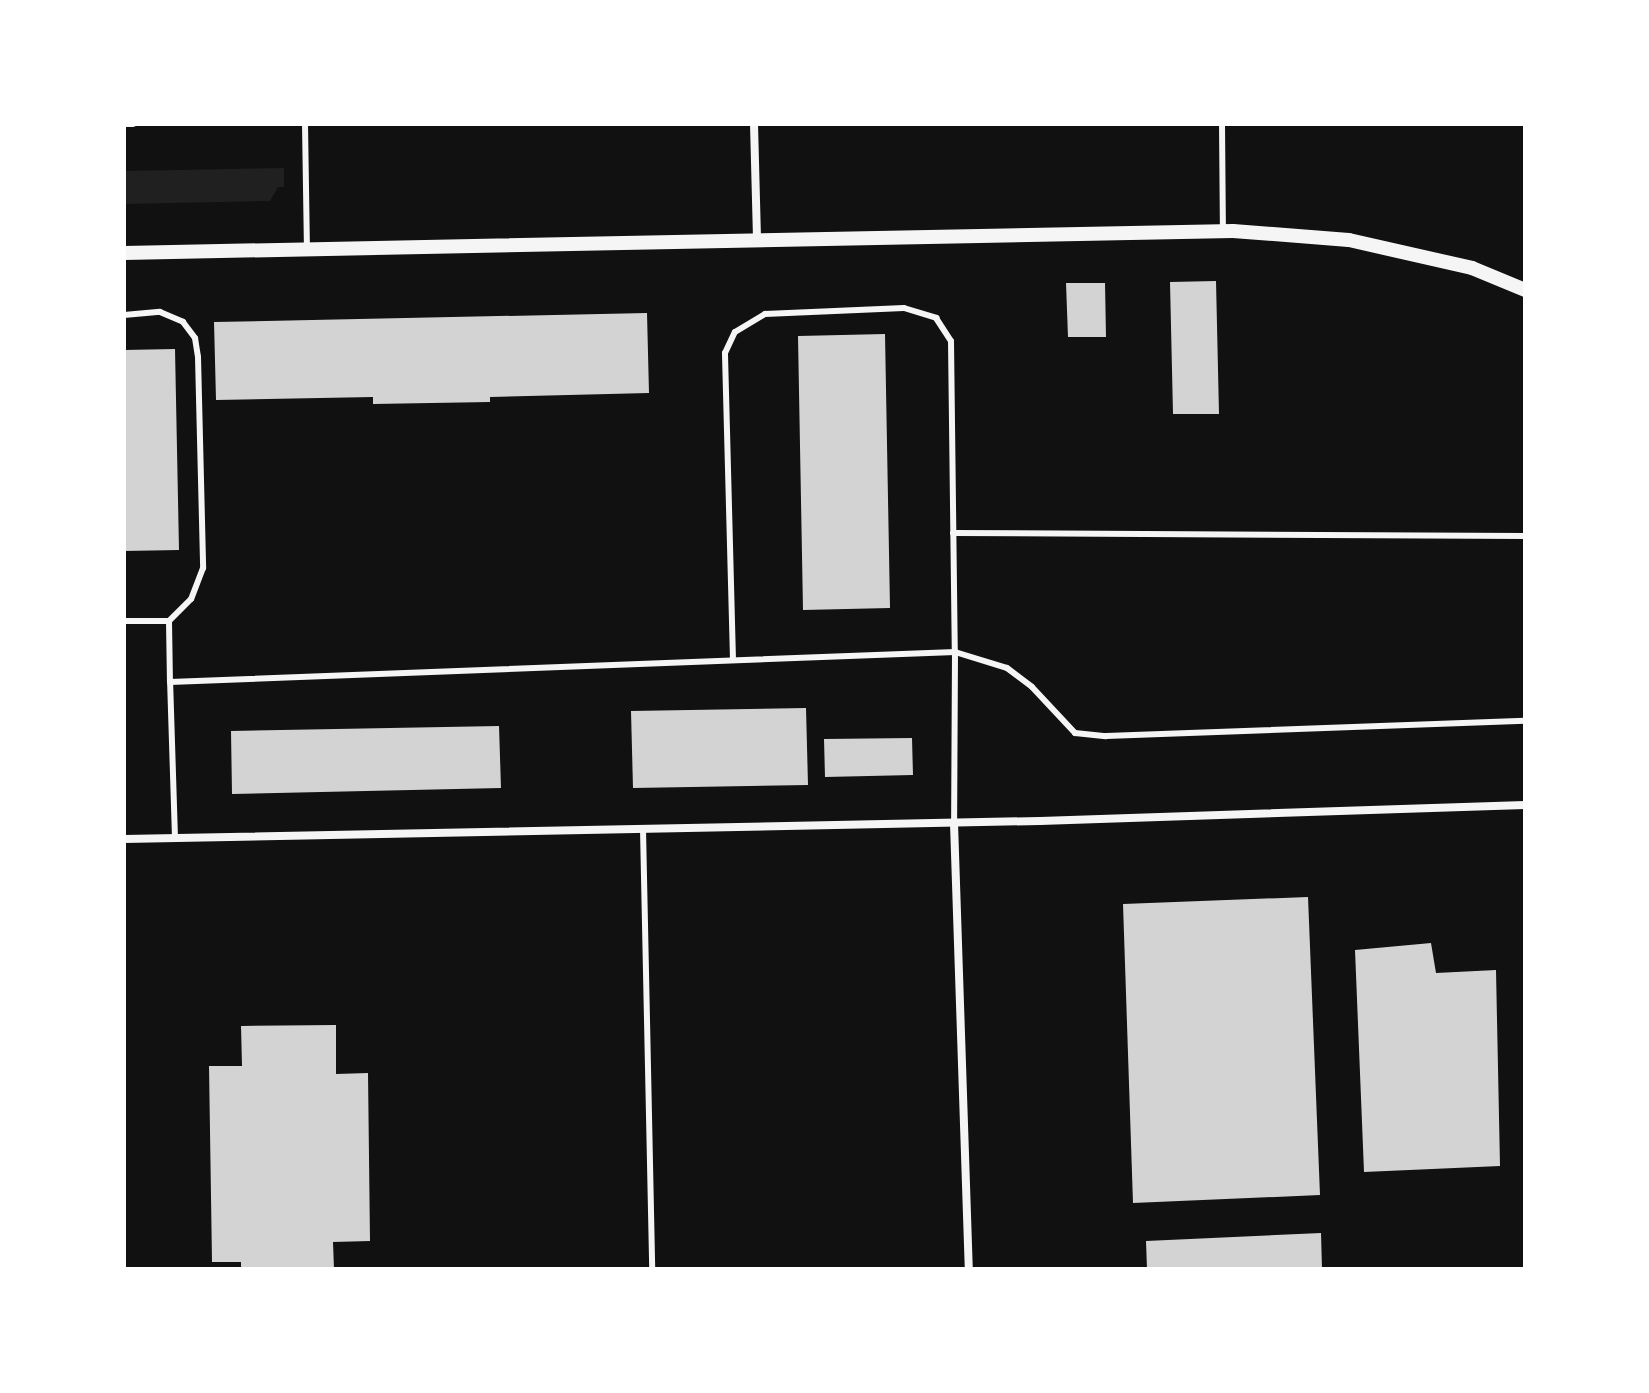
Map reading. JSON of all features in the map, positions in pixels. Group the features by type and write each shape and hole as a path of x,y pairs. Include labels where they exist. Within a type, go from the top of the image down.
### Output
{"street":[{"path":"754,124 757,238"},
{"path":"124,253 619,244 757,238 1223,232 1349,240 1472,268 1525,290"},
{"path":"124,839 954,823 1525,805"},
{"path":"954,823 969,1269"}],"lane":[{"path":"124,124 133,124"},
{"path":"305,124 307,250"},
{"path":"1222,124 1223,232"},
{"path":"733,660 725,353 735,332 765,314 904,308 936,318 951,341 954,823"},
{"path":"124,315 160,312 183,322 195,338 203,568 191,599 169,621 124,621"},
{"path":"953,533 1525,536"},
{"path":"169,621 175,838"},
{"path":"170,682 955,652 1007,668 1032,687 1075,733 1106,736 1525,721"},
{"path":"643,829 652,1269"}],"shaded area":[{"path":"284,168 284,187 278,187 270,201 124,204 124,171"}],"building":[{"path":"1216,281 1219,414 1173,414 1170,282"},
{"path":"1066,283 1105,283 1106,337 1068,337"},
{"path":"647,313 649,393 490,397 490,402 373,404 373,397 216,400 214,322"},
{"path":"885,334 890,608 803,610 798,336"},
{"path":"175,349 179,550 124,551 124,350"},
{"path":"806,708 808,785 633,788 631,711"},
{"path":"499,726 501,788 232,794 231,731"},
{"path":"912,738 913,775 825,777 824,739"},
{"path":"1308,897 1320,1195 1133,1203 1123,904"},
{"path":"1431,943 1436,973 1496,970 1500,1166 1364,1172 1355,950"},
{"path":"336,1025 336,1074 368,1073 370,1241 333,1242 334,1269 241,1269 241,1262 212,1262 209,1066 242,1066 241,1026"},
{"path":"1321,1233 1322,1269 1147,1269 1146,1241"}]}
